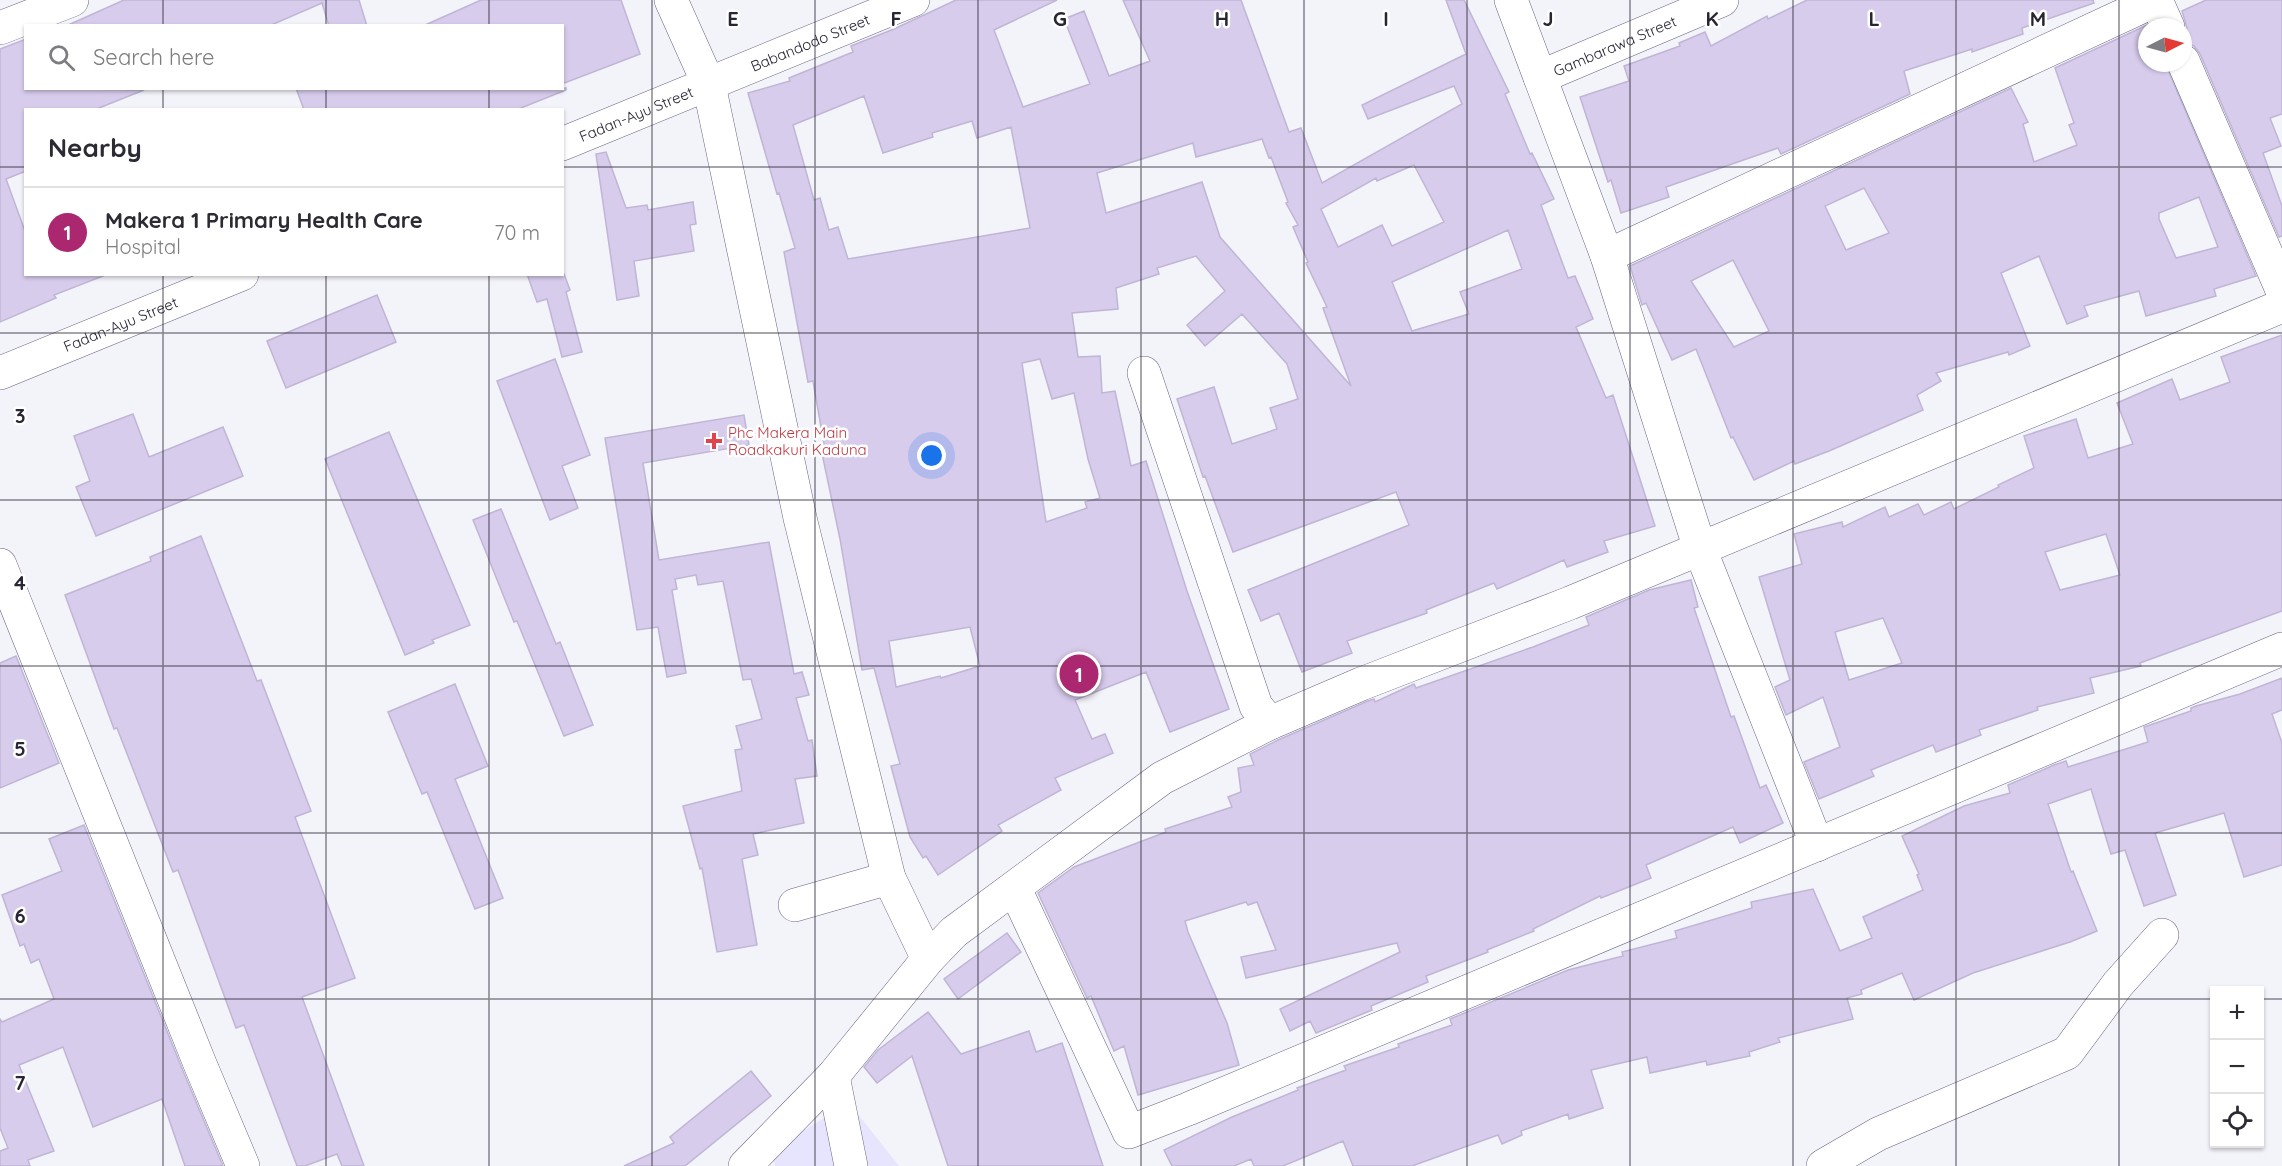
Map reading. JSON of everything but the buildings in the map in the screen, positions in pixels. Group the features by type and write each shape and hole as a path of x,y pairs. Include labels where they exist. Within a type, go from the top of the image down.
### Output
{"street":[{"path":"0,28 72,0"},
{"path":"671,0 709,85 800,518 889,878 928,959"},
{"name":"Babandodo Street","path":"709,85 913,0"},
{"path":"1511,0 1607,256 1700,549 1817,845"},
{"name":"Gambarawa Street","path":"1540,77 1722,0"},
{"path":"1607,256 2156,0 2164,18"},
{"path":"2188,72 2282,290"},
{"name":"Fadan-Ayu Street","path":"564,143 709,85"},
{"name":"Fadan-Ayu Street","path":"0,373 237,276"},
{"path":"745,1166 833,1076 928,959 954,932 1162,778 1270,723 1700,549 2282,306"},
{"path":"1144,373 1256,706 1270,723"},
{"path":"0,565 243,1166"},
{"path":"1015,889 1129,1132 1221,1096 2282,649"},
{"path":"795,905 889,878"},
{"path":"1823,1166 1878,1134 2067,1053 2118,984 2162,935"},
{"path":"833,1076 851,1166"}],"shaded area":[{"path":"849,1103 899,1166 775,1166 773,1149"}],"place":[{"name":"Phc Makera Main Roadkakuri Kaduna","path":"714,441"},
{"name":"Makera 1 Primary Health Care","path":"1079,674"}]}
